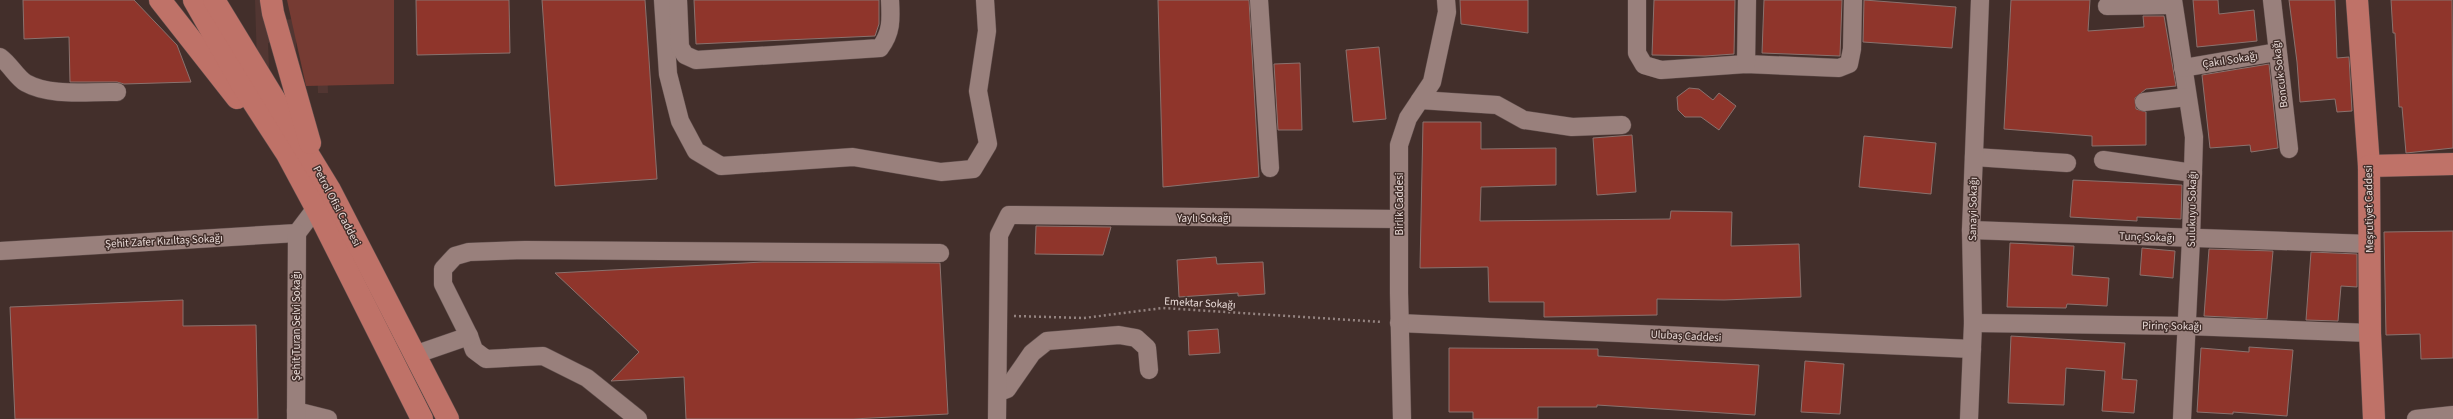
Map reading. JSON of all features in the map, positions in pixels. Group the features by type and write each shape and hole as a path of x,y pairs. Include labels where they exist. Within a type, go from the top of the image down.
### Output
{"main road":[{"path":"160,0 234,94 287,154"},
{"name":"Petrol Ofisi Caddesi","path":"194,0 244,88 287,154 316,208 422,419"},
{"name":"Petrol Ofisi Caddesi","path":"214,0 330,190 448,419"},
{"path":"271,0 299,108 311,144 330,190"},
{"name":"Meşrutiyet Caddesi","path":"2358,0 2368,166 2370,333 2374,419"},
{"path":"2368,166 2453,164"}],"street":[{"path":"663,0 668,74 680,121 696,151 720,166 853,157 941,172 973,169 988,144 978,91 987,31 986,0"},
{"path":"678,0 680,47 685,55 696,60 880,48 888,37 892,23 890,0"},
{"path":"1259,0 1270,168"},
{"name":"Birlik Caddesi","path":"1402,419 1399,323 1399,145 1408,118 1432,82 1447,12 1446,0"},
{"path":"1637,0 1637,53 1644,66 1661,70 1746,64 1839,68 1849,64 1852,49 1853,0"},
{"path":"1746,64 1747,0"},
{"name":"Sanayi Sokağı","path":"1969,419 1974,323 1971,230 1980,0"},
{"name":"Boncuk Sokağı","path":"2272,0 2288,149"},
{"path":"2107,6 2173,3"},
{"name":"Sulukuyu Sokağı","path":"2173,3 2194,137 2188,326 2182,419"},
{"name":"Çakıl Sokağı","path":"2183,68 2277,52"},
{"path":"0,57 9,63 24,83 48,90 117,92"},
{"path":"2144,102 2188,97"},
{"path":"1420,100 1497,105 1524,120 1572,127 1622,125"},
{"path":"1974,158 2067,162"},
{"path":"2103,160 2193,173"},
{"path":"297,233 316,208"},
{"name":"Yaylı Sokağı","path":"1000,316 999,235 1009,215 1399,219"},
{"name":"Tunç Sokağı","path":"1971,230 2191,239 2370,244"},
{"name":"Şehit Zafer Kızıltaş Sokağı","path":"0,251 297,233"},
{"name":"Şehit Turan Selvi Sokağı","path":"296,415 297,233"},
{"path":"638,419 587,378 543,356 486,359 474,350 469,336 443,284 443,269 455,256 468,252 533,250 940,253"},
{"path":"997,419 999,392 1000,316"},
{"name":"Ulubaş Caddesi","path":"1399,323 1972,349"},
{"name":"Pirinç Sokağı","path":"1974,323 2188,326 2370,333"},
{"path":"999,392 1007,390 1032,353 1047,341 1119,335 1136,338 1147,348 1149,370"},
{"path":"414,355 469,336"},
{"path":"296,415 328,419"},
{"path":"2416,419 2453,415"}],"path":[{"name":"Emektar Sokağı","path":"1000,316 1084,318 1163,308 1399,323"}],"shaded area":[{"path":"255,0 266,0 267,32 283,20 294,19 325,0 328,93 318,93 316,40 296,41 296,55 300,67 284,42 268,43 270,94 258,95"},
{"path":"287,0 394,0 394,84 306,86"}],"building":[{"path":"23,0 134,0 177,45 191,82 124,84 117,82 70,82 69,37 24,39"},
{"path":"416,0 509,0 510,53 417,55"},
{"path":"542,0 645,0 657,179 555,186"},
{"path":"694,0 879,0 879,24 875,36 696,44"},
{"path":"1158,0 1249,0 1259,177 1163,187"},
{"path":"1460,0 1528,0 1528,33 1461,24"},
{"path":"1654,0 1735,0 1734,54 1705,56 1652,55"},
{"path":"1764,0 1842,0 1840,56 1762,53"},
{"path":"1864,0 1956,7 1952,48 1863,42"},
{"path":"2011,0 2090,0 2088,31 2144,27 2143,16 2164,16 2176,86 2146,89 2135,98 2136,109 2146,112 2146,145 2092,146 2092,136 2004,129"},
{"path":"2193,0 2218,0 2219,14 2254,10 2257,41 2197,47"},
{"path":"2289,0 2335,0 2337,58 2349,57 2352,111 2337,112 2335,99 2300,102 2297,62"},
{"path":"2391,0 2452,0 2453,148 2406,153 2402,107 2399,107 2395,33 2393,33"},
{"path":"1379,47 1386,119 1353,122 1346,50"},
{"path":"1300,63 1302,130 1278,130 1274,64"},
{"path":"2269,64 2278,148 2251,152 2250,145 2210,148 2202,75"},
{"path":"1689,88 1699,89 1713,100 1719,93 1736,106 1719,130 1701,117 1685,117 1678,110 1677,97"},
{"path":"1423,122 1481,122 1481,149 1556,148 1556,185 1481,187 1480,221 1670,219 1671,211 1732,212 1731,246 1799,244 1801,297 1724,300 1657,299 1657,315 1544,317 1544,302 1489,302 1488,267 1420,268"},
{"path":"1632,135 1636,192 1597,195 1593,138"},
{"path":"1864,136 1936,143 1931,194 1859,187"},
{"path":"2073,180 2182,185 2181,219 2137,217 2137,221 2070,217"},
{"path":"1036,226 1111,227 1103,255 1035,254"},
{"path":"2453,231 2453,358 2421,359 2420,334 2386,335 2384,232"},
{"path":"2010,243 2074,246 2072,275 2109,278 2107,306 2067,304 2066,308 2007,307"},
{"path":"2142,248 2175,251 2173,278 2140,275"},
{"path":"2209,249 2273,251 2267,319 2204,316"},
{"path":"2311,252 2357,254 2357,287 2341,286 2338,321 2306,320"},
{"path":"1216,257 1217,264 1263,262 1265,294 1238,296 1238,293 1179,297 1177,260"},
{"path":"763,262 940,263 948,414 853,419 686,419 684,377 611,381 639,352 555,273"},
{"path":"183,300 183,326 256,325 258,419 15,419 10,307"},
{"path":"1218,329 1220,353 1189,355 1188,331"},
{"path":"2011,336 2125,343 2122,379 2137,380 2134,413 2102,411 2105,371 2066,368 2064,405 2008,403"},
{"path":"2249,347 2293,350 2287,416 2233,412 2233,414 2197,412 2201,348 2249,352"},
{"path":"1449,348 1598,349 1598,356 1759,365 1755,415 1597,405 1597,407 1538,407 1538,419 1473,419 1473,412 1449,412"},
{"path":"1805,361 1844,364 1840,414 1801,412"}]}
